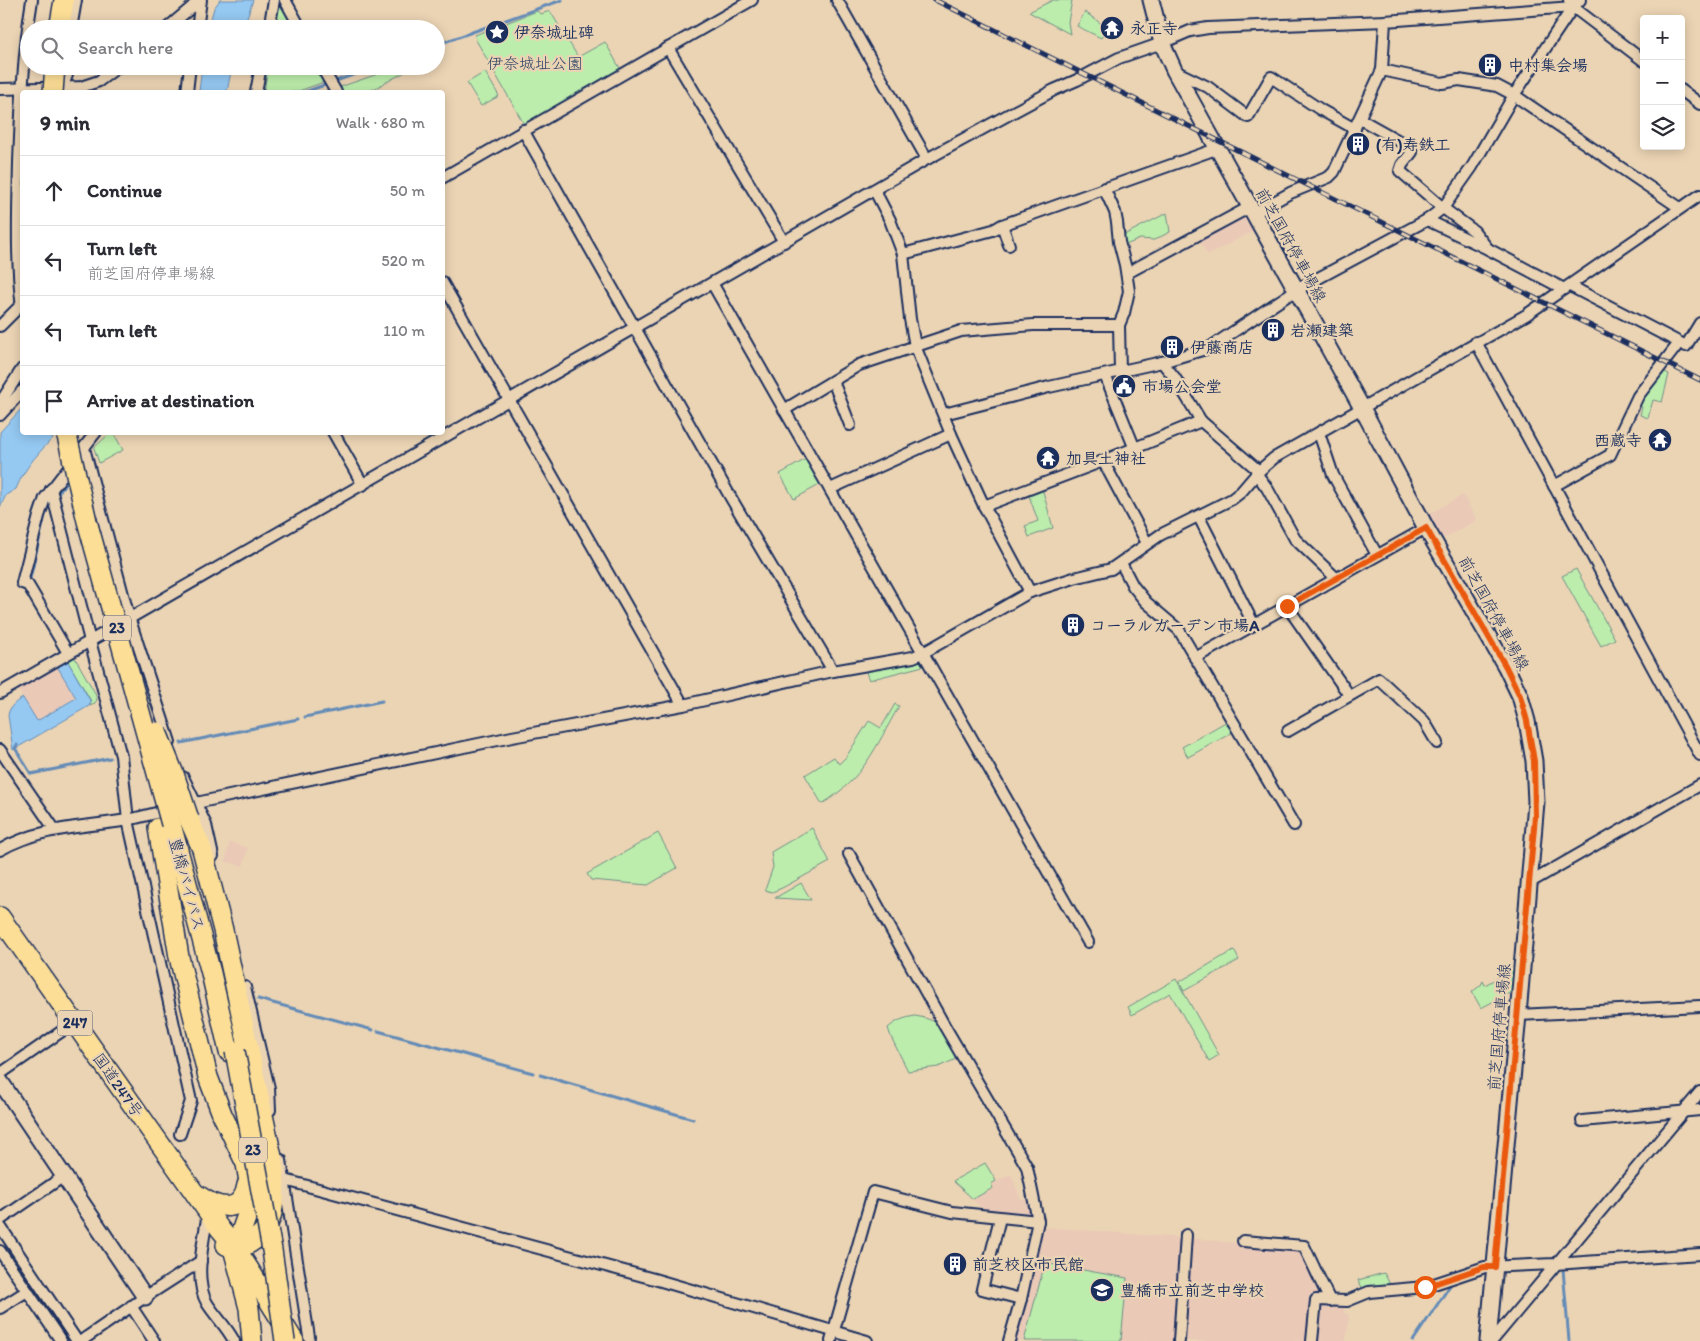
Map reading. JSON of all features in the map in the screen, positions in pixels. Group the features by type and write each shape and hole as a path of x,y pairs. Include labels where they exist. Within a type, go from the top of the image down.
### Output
{"highway":[{"path":"55,20 58,0"},
{"path":"64,0 67,20"},
{"path":"52,75 56,90"},
{"path":"56,75 56,90"},
{"name":"豊橋バイパス","path":"67,435 87,521 158,773 178,819"},
{"name":"豊橋バイパス","path":"74,435 128,649 178,819 211,974 232,1051 272,1250 285,1341"},
{"path":"178,819 179,957 208,1077 222,1114 242,1152 250,1187 250,1203 247,1214 228,1244 230,1260 241,1292 251,1341"},
{"path":"178,819 202,850 223,930 274,1166 272,1215 265,1238 255,1259 261,1288"},
{"name":"国道247号","path":"0,917 195,1193 228,1244"},
{"name":"豊橋バイパス","path":"232,1051 266,1251 279,1341"},
{"name":"国道247号","path":"150,1130 206,1219 228,1244 302,1339"},
{"path":"195,1193 211,1204 223,1207 235,1205 243,1198 246,1191 247,1169"},
{"path":"228,1244 248,1245 269,1222"}],"main road":[{"name":"前芝国府停車場線","path":"1151,0 1162,44 1174,70 1219,148 1426,528 1506,667 1520,696 1527,721 1534,761 1536,787 1518,1015 1488,1341"},
{"path":"0,1082 145,1297"}],"street":[{"path":"30,20 32,0"},
{"path":"69,20 75,0"},
{"path":"177,20 200,0"},
{"path":"197,20 200,0"},
{"path":"271,20 274,0"},
{"path":"284,0 296,20"},
{"path":"445,176 752,0"},
{"path":"837,0 928,159"},
{"path":"944,414 1162,362 1209,348 1296,290 1426,220 1443,208 1472,167 1514,94 1574,2"},
{"path":"0,693 928,159 1054,90 1119,58 1162,44 1190,31 1208,28 1385,21 1574,2 1642,60"},
{"path":"1127,273 1252,210 1328,177 1334,172 1382,70 1385,21"},
{"path":"668,48 784,242"},
{"path":"1174,70 1208,88 1248,117 1271,76 1322,110 1354,128"},
{"path":"1382,70 1442,83 1460,80 1497,86 1514,94 1680,208"},
{"path":"22,88 23,75"},
{"path":"57,90 67,75"},
{"path":"66,90 92,85 106,75"},
{"path":"187,90 189,75"},
{"path":"256,90 260,75"},
{"path":"327,75 335,90"},
{"path":"0,89 22,88 39,90"},
{"path":"1685,93 1700,104"},
{"path":"1360,119 1410,147 1412,152 1402,164 1400,171 1443,208 1474,231 1488,250"},
{"path":"523,130 731,498 833,671"},
{"path":"20,145 17,230 20,284"},
{"path":"903,254 993,230 1002,225 1219,148"},
{"path":"1104,188 1114,212 1127,273 1129,297 1119,325 1120,371"},
{"path":"875,191 890,220 903,254 910,320 915,346 984,506 1030,592"},
{"path":"0,850 30,835 128,820 178,819 512,737 683,705 833,671 913,657 1030,592 1111,569 1160,535 1232,499 1274,458 1526,315 1700,195"},
{"path":"1426,220 1686,346 1700,323"},
{"path":"1002,225 1009,245"},
{"path":"712,283 1088,942"},
{"path":"445,287 683,705"},
{"path":"0,326 20,306"},
{"path":"784,410 859,365 961,331 1033,325 1119,325"},
{"path":"1476,342 1700,755"},
{"path":"1554,486 1610,455 1638,396 1679,343"},
{"path":"1162,362 1175,378 1201,421 1258,472 1295,539 1336,578"},
{"path":"0,403 20,372"},
{"path":"1105,375 1134,449"},
{"path":"833,381 850,425"},
{"path":"0,415 20,392"},
{"path":"984,506 1104,461 1201,421"},
{"path":"1319,433 1333,475 1377,555"},
{"path":"830,488 952,434"},
{"path":"68,653 28,585 22,583 45,498 94,435"},
{"path":"335,435 363,485"},
{"path":"84,448 130,617 179,770 178,819"},
{"path":"1104,461 1147,543"},
{"path":"51,489 121,756 128,820 191,1101 180,1134"},
{"path":"1199,517 1254,625"},
{"path":"1195,658 1426,528"},
{"path":"1121,563 1133,586 1146,602 1179,630 1294,825"},
{"path":"1287,606 1349,695"},
{"path":"1288,732 1379,679 1424,720 1437,744"},
{"path":"0,750 55,830"},
{"path":"1529,884 1700,785"},
{"path":"178,819 206,825 269,1088 269,1105 285,1180 302,1339"},
{"path":"848,854 1027,1167 1038,1221 1021,1299 1009,1341"},
{"path":"1518,1015 1700,1006"},
{"path":"0,1074 75,1022"},
{"path":"1492,1341 1700,1092"},
{"path":"1582,1121 1700,1110"},
{"path":"0,1220 64,1176"},
{"path":"285,1180 654,1279 832,1337 867,1341"},
{"path":"832,1337 873,1192 952,1212 1038,1221"},
{"path":"1000,1218 982,1289 1021,1299"},
{"path":"206,1219 201,1261 201,1287 206,1302 234,1341"},
{"path":"0,1226 77,1341"},
{"path":"1179,1341 1186,1235"},
{"path":"1243,1241 1304,1246 1330,1301"},
{"path":"0,1251 60,1341"},
{"path":"1312,1341 1316,1300 1347,1301 1369,1292 1425,1287 1484,1267 1700,1254"},
{"path":"81,1341 201,1261"},
{"path":"0,1308 27,1291"},
{"path":"131,1306 154,1341"}],"shaded area":[{"path":"1245,213 1255,230 1208,255 1198,238"},
{"path":"1463,495 1477,520 1441,540 1427,515"},
{"path":"57,666 76,698 36,721 18,689"},
{"path":"230,842 248,848 243,866 225,861"},
{"path":"1011,1174 1021,1200 1031,1198 1036,1219 990,1215 973,1200 994,1188 992,1184"},
{"name":"豊橋市立前芝中学校","path":"1042,1227 1183,1238 1175,1341 1010,1341"},
{"path":"1188,1238 1303,1250 1328,1302 1344,1304 1344,1313 1349,1315 1346,1341 1181,1341"}],"green space":[{"path":"1053,0 1072,0 1068,22 1070,34 1029,12"},
{"path":"280,2 290,20 277,20"},
{"name":"伊奈城址公園","path":"537,11 541,14 550,11 578,57 605,42 621,70 524,124 476,40 475,35"},
{"path":"1085,12 1107,28 1101,38 1077,26"},
{"path":"485,72 499,96 481,106 467,83"},
{"path":"267,75 320,75 324,82 302,90 264,90"},
{"path":"375,75 399,75 372,90 338,90 337,88"},
{"path":"1167,213 1170,232 1154,240 1140,239 1123,246 1122,236"},
{"path":"1661,370 1669,374 1662,402 1653,400 1648,418 1640,415 1642,407 1635,405"},
{"path":"108,435 115,435 123,450 99,463 94,448"},
{"path":"806,459 821,484 794,499 780,474"},
{"path":"1042,488 1053,528 1029,537 1025,526 1038,521 1028,493"},
{"path":"1576,569 1615,639 1601,646 1562,576"},
{"path":"74,656 95,693 97,700 90,706 91,701 67,660"},
{"path":"923,656 926,661 923,666 869,680 865,669"},
{"path":"895,704 899,706 867,761 848,784 822,804 805,775 834,757 839,764 846,757 869,721 881,728"},
{"path":"1229,720 1235,731 1188,757 1182,747"},
{"path":"812,828 830,862 782,888 772,892 765,890 773,867 771,852"},
{"path":"658,833 677,868 648,885 591,880 587,874"},
{"path":"801,883 811,900 775,898"},
{"path":"1234,950 1239,960 1184,991 1179,982"},
{"path":"1516,967 1515,990 1481,1008 1472,992 1483,981 1485,985"},
{"path":"1176,979 1219,1055 1209,1061 1170,993 1132,1015 1128,1007"},
{"path":"915,1016 933,1021 943,1028 956,1055 954,1060 938,1067 908,1071 888,1028 894,1023"},
{"path":"985,1163 996,1181 991,1184 993,1188 973,1199 953,1181"},
{"path":"1045,1263 1127,1278 1121,1341 1024,1341"},
{"path":"1384,1273 1391,1286 1364,1291 1358,1280"}],"water":[{"path":"220,0 253,0 246,20 211,20 214,8"},
{"path":"201,75 230,75 227,90 199,90"},
{"path":"20,410 20,435 56,435 34,459 16,489 6,495 0,507 0,432"},
{"path":"67,660 91,702 89,706 13,750 8,715 15,703 23,698 37,721 76,698 57,666"}],"waterway":[{"path":"445,42 562,0"},
{"path":"311,90 353,75"},
{"path":"58,493 67,482"},
{"path":"30,579 47,506 50,503"},
{"path":"37,610 61,651"},
{"path":"305,717 382,701"},
{"path":"181,743 298,719"},
{"path":"17,745 15,748 31,774 110,758"},
{"path":"258,999 373,1030"},
{"path":"378,1031 533,1073"},
{"path":"540,1075 693,1119"},
{"path":"1563,1269 1569,1341"},
{"path":"1413,1341 1451,1284"}],"railway":[{"path":"935,0 1700,380"}],"place":[{"name":"永正寺","path":"1112,28"},
{"name":"伊奈城址碑","path":"497,32"},
{"name":"中村集会場","path":"1490,65"},
{"name":"(有)寿鉄工","path":"1358,144"},
{"name":"岩瀬建築","path":"1273,330"},
{"name":"伊藤商店","path":"1172,347"},
{"name":"市場公会堂","path":"1124,386"},
{"name":"西蔵寺","path":"1660,440"},
{"name":"加具土神社","path":"1048,458"},
{"name":"コーラルガーデン市場A","path":"1073,625"},
{"name":"前芝校区市民館","path":"955,1264"},
{"name":"豊橋市立前芝中学校","path":"1102,1290"}],"route":[{"path":"1287,606 1426,528 1506,667 1520,696 1531,740 1536,802 1495,1267 1484,1267 1425,1287"}]}
